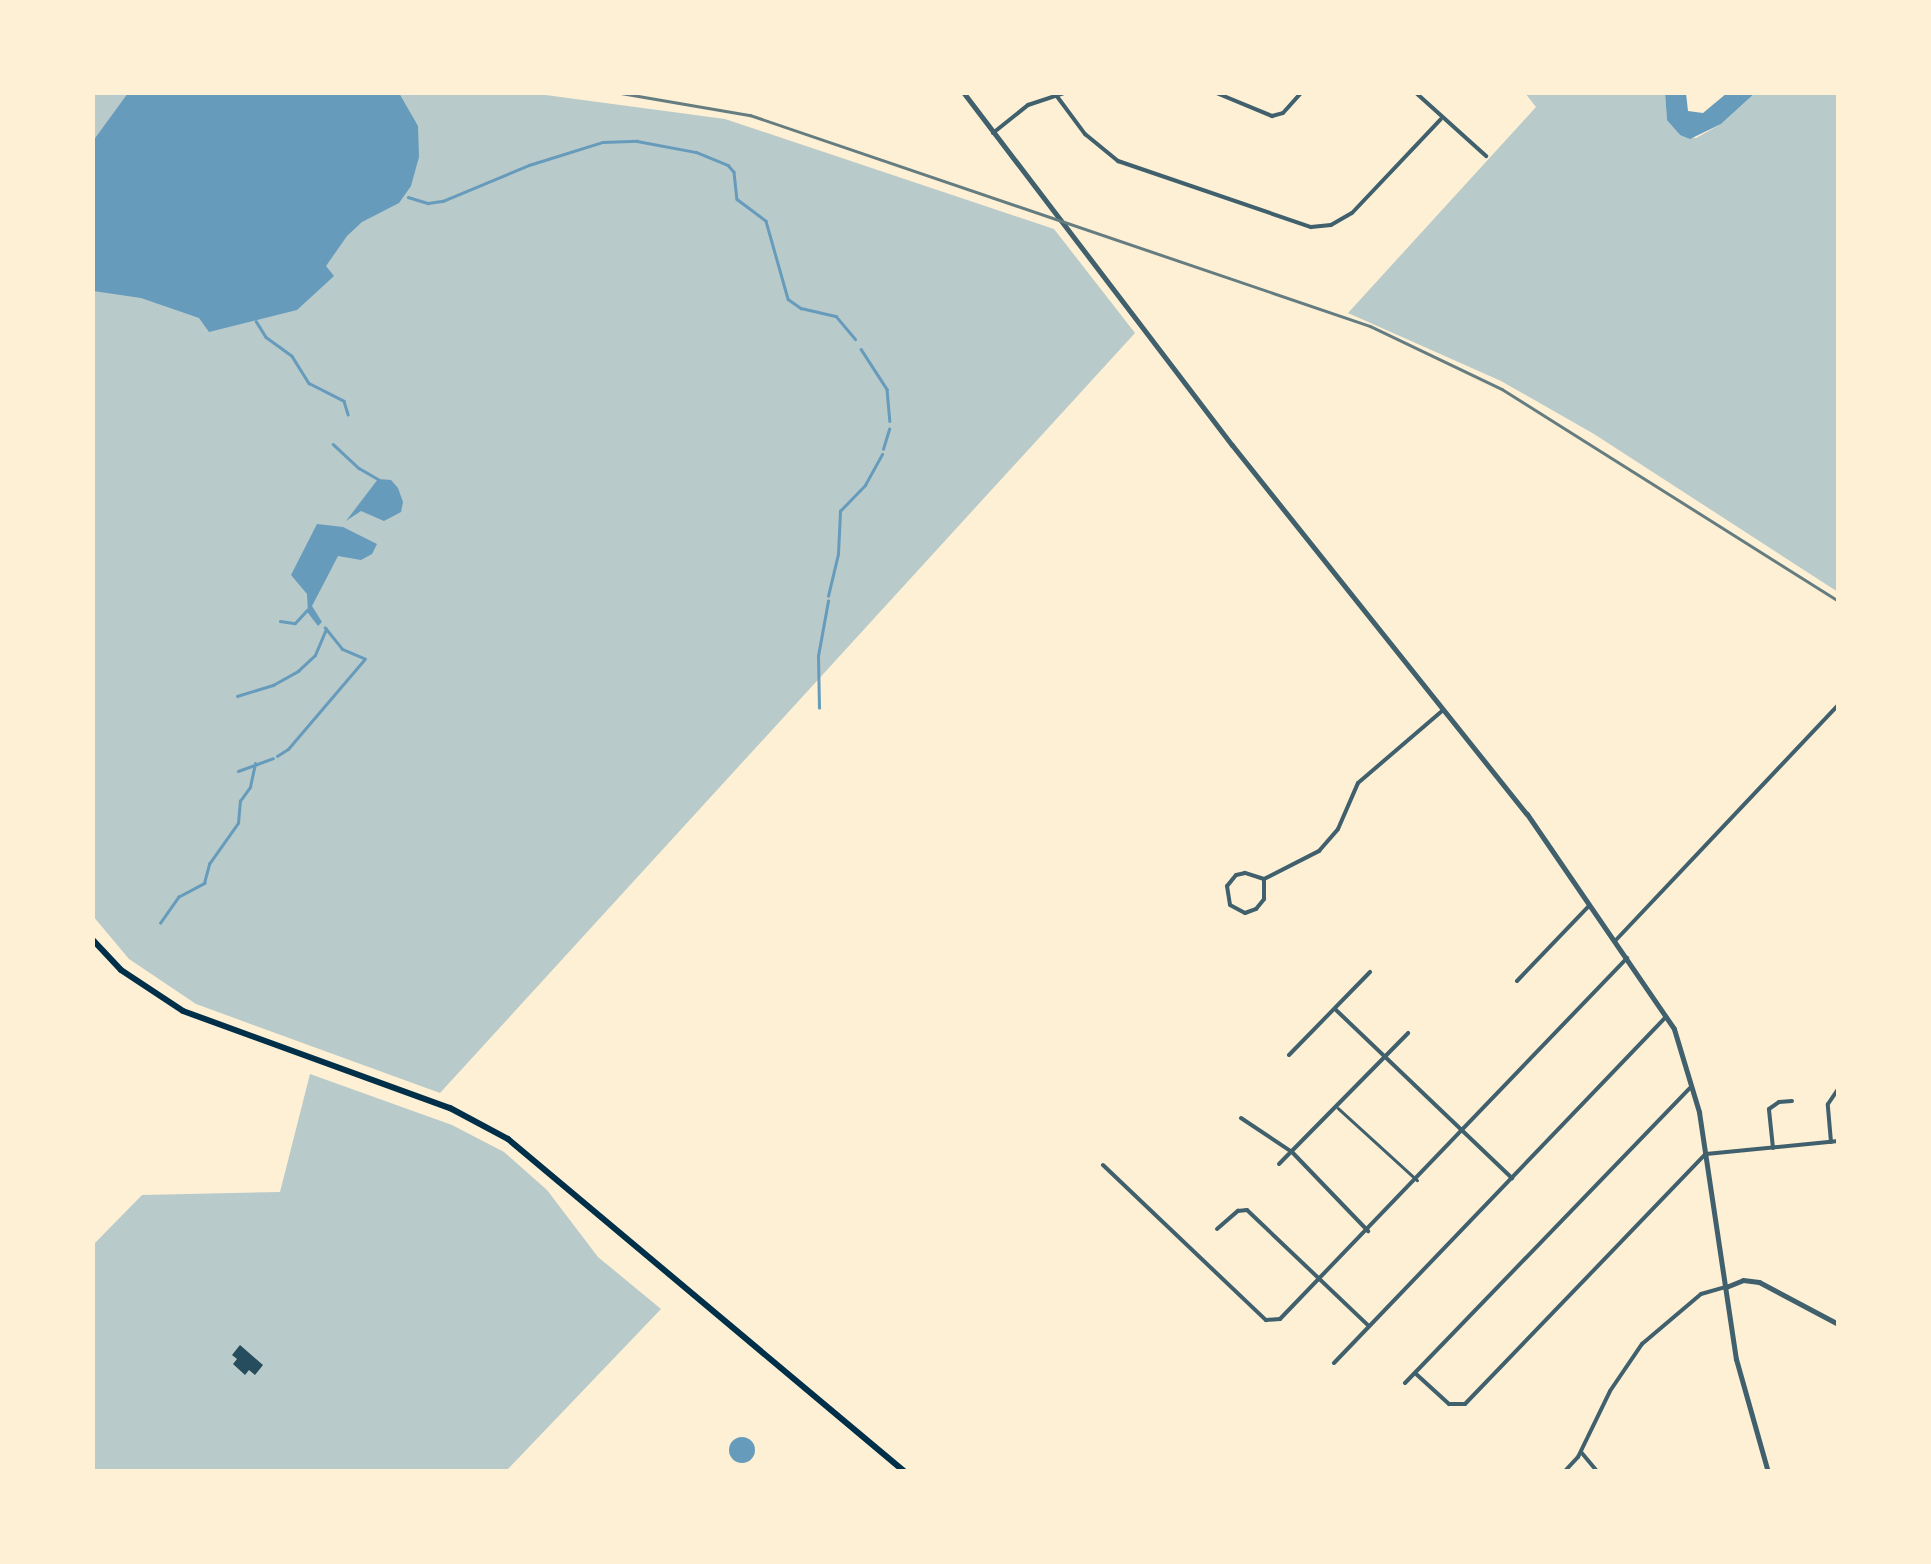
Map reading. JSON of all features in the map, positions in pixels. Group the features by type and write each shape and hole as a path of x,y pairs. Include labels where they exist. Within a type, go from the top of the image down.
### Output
{"highway":[{"path":"92,939 121,970 182,1011 450,1108 508,1139 905,1472"}],"street":[{"path":"963,92 1064,228 1526,814 1666,1017 1685,1054 1693,1085 1736,1359 1768,1472"},
{"path":"993,133 1028,105 1067,92"},
{"path":"1214,92 1275,116 1302,92"},
{"path":"1415,92 1441,120 1486,156"},
{"path":"1056,95 1085,134 1118,162 1311,227 1331,225 1352,213 1441,120"},
{"path":"1616,942 1838,704"},
{"path":"1264,880 1264,899 1256,909 1245,912 1230,904 1227,886 1236,875 1244,873 1264,880 1319,851 1338,828 1358,783 1442,711"},
{"path":"1517,981 1591,905"},
{"path":"1103,1164 1266,1320 1280,1319 1628,958"},
{"path":"1289,1055 1370,972"},
{"path":"1335,1009 1512,1178"},
{"path":"1334,1363 1666,1017"},
{"path":"1280,1164 1408,1034"},
{"path":"1406,1383 1693,1085"},
{"path":"1415,1374 1450,1404 1465,1404 1706,1154 1835,1142 1828,1104 1838,1089"},
{"path":"1773,1148 1769,1109 1779,1102 1792,1101"},
{"path":"1240,1118 1292,1152 1368,1231"},
{"path":"1217,1229 1244,1209 1369,1326"},
{"path":"1564,1472 1581,1452 1610,1391 1642,1344 1701,1294 1743,1280 1759,1282 1838,1324"},
{"path":"1581,1452 1598,1472"}],"lane":[{"path":"1338,1108 1417,1180"}],"shaded area":[{"path":"523,92 725,119 1054,229 1135,333 440,1093 196,1004 129,959 93,916 92,93"},
{"path":"1525,93 1665,93 1667,119 1680,135 1696,138 1721,124 1755,93 1838,93 1838,592 1594,434 1501,381 1348,313 1536,107"},
{"path":"310,1074 452,1125 504,1152 547,1190 598,1257 661,1309 506,1471 93,1472 93,1245 142,1195 280,1192"}],"water":[{"path":"128,93 399,93 418,126 419,157 411,186 399,203 362,222 347,236 326,266 334,276 297,310 209,332 199,318 141,298 93,291 93,141"},
{"path":"1665,93 1686,93 1688,111 1703,113 1727,93 1755,93 1721,124 1690,139 1680,135 1667,120"},
{"path":"378,479 391,480 398,488 403,502 401,512 384,521 361,511 346,521"},
{"path":"317,524 343,527 377,544 372,554 361,560 338,556 312,606 322,622 318,626 308,613 307,594 291,575"},
{"path":"742,1437 751,1441 755,1450 751,1459 742,1463 733,1459 729,1450 733,1441"}],"building":[{"path":"240,1345 263,1365 255,1375 249,1370 245,1375 233,1364 237,1359 232,1355"}],"waterway":[{"path":"408,197 428,203 443,201 529,165 603,142 637,141 696,152 728,165 734,172 737,199 766,221 788,299 801,308 836,316 855,339"},
{"path":"256,321 266,337 292,356 309,383 344,401 348,414"},
{"path":"861,349 887,389 890,421"},
{"path":"883,449 889,429"},
{"path":"333,444 378,479"},
{"path":"828,596 838,554 840,511 865,485 882,454"},
{"path":"819,708 818,656 828,601"},
{"path":"280,621 295,623 307,610"},
{"path":"277,756 288,749 365,659 342,649 325,628"},
{"path":"237,696 273,685 298,671 315,655 326,629"},
{"path":"238,771 273,758"},
{"path":"160,923 178,897 204,883 209,864 238,823 240,801 250,787 255,764"}],"railway":[{"path":"615,92 750,115 1370,326 1502,389 1838,601"}]}
